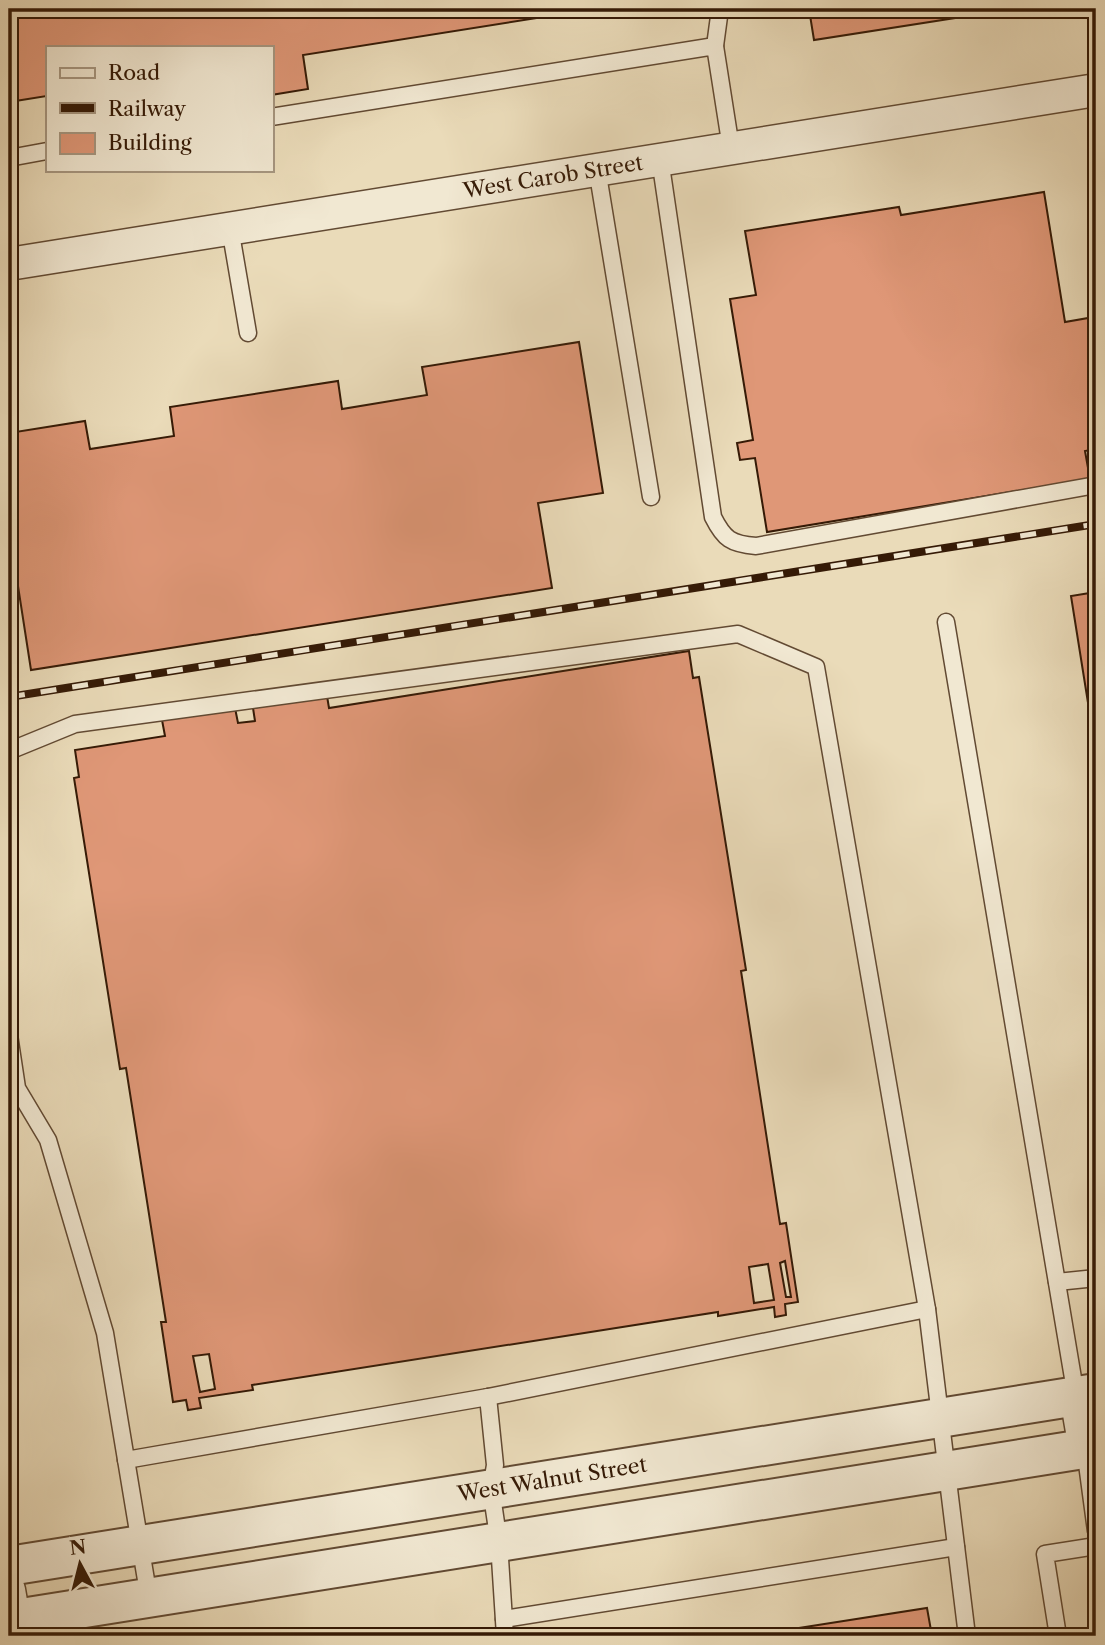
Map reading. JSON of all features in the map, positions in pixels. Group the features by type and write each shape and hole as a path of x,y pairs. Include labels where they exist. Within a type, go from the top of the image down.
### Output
{"street":[{"name":"West Carob Street","path":"9,264 1096,90"},
{"name":"West Walnut Street","path":"9,1566 1086,1394"},
{"path":"11,1610 149,1598 1091,1448 1086,1394"}],"lane":[{"path":"720,9 715,46 731,148"},
{"path":"273,117 715,46"},
{"path":"9,158 46,151"},
{"path":"660,159 713,517 723,537 735,545 756,546 1096,485"},
{"path":"597,169 651,497"},
{"path":"230,228 248,333"},
{"path":"946,622 1057,1282 1086,1394"},
{"path":"9,751 75,724 738,634 816,667 927,1309 967,1636"},
{"path":"9,1035 17,1088 48,1140 105,1334 149,1598"},
{"path":"1057,1282 1096,1278"},
{"path":"126,1460 488,1397 927,1309"},
{"path":"488,1397 495,1465 491,1489 499,1543 505,1636"},
{"path":"1091,1448 1096,1531"},
{"path":"1058,1636 1045,1554 1096,1546"},
{"path":"504,1619 956,1547"}],"building":[{"path":"9,9 594,9 303,55 308,89 273,95 273,46 46,46 46,96 9,102"},
{"path":"809,9 1013,9 814,40"},
{"path":"1044,192 1065,322 1094,317 1096,449 1085,451 1090,479 767,532 755,458 740,460 737,443 753,440 730,299 756,295 745,231 899,207 901,215"},
{"path":"579,342 603,493 538,503 552,588 31,670 18,586 9,587 9,433 85,421 90,449 174,436 170,407 338,381 342,409 427,395 422,367"},
{"path":"1096,592 1096,753 1071,596"},
{"path":"689,651 693,678 699,677 746,970 741,971 780,1224 786,1223 798,1302 785,1304 786,1315 775,1317 774,1307 718,1316 718,1312 252,1385 253,1390 199,1398 201,1408 188,1410 186,1400 173,1402 161,1322 166,1322 126,1068 120,1069 74,778 79,777 75,750 165,736 162,720 235,708 238,723 255,721 253,708 327,696 329,708","holes":["785,1261 791,1297 786,1297 780,1263","768,1264 774,1300 754,1303 749,1267","209,1354 215,1389 200,1392 193,1356"]},
{"path":"927,1608 932,1636 748,1636"}],"railway":[{"path":"9,697 1096,524"}]}
